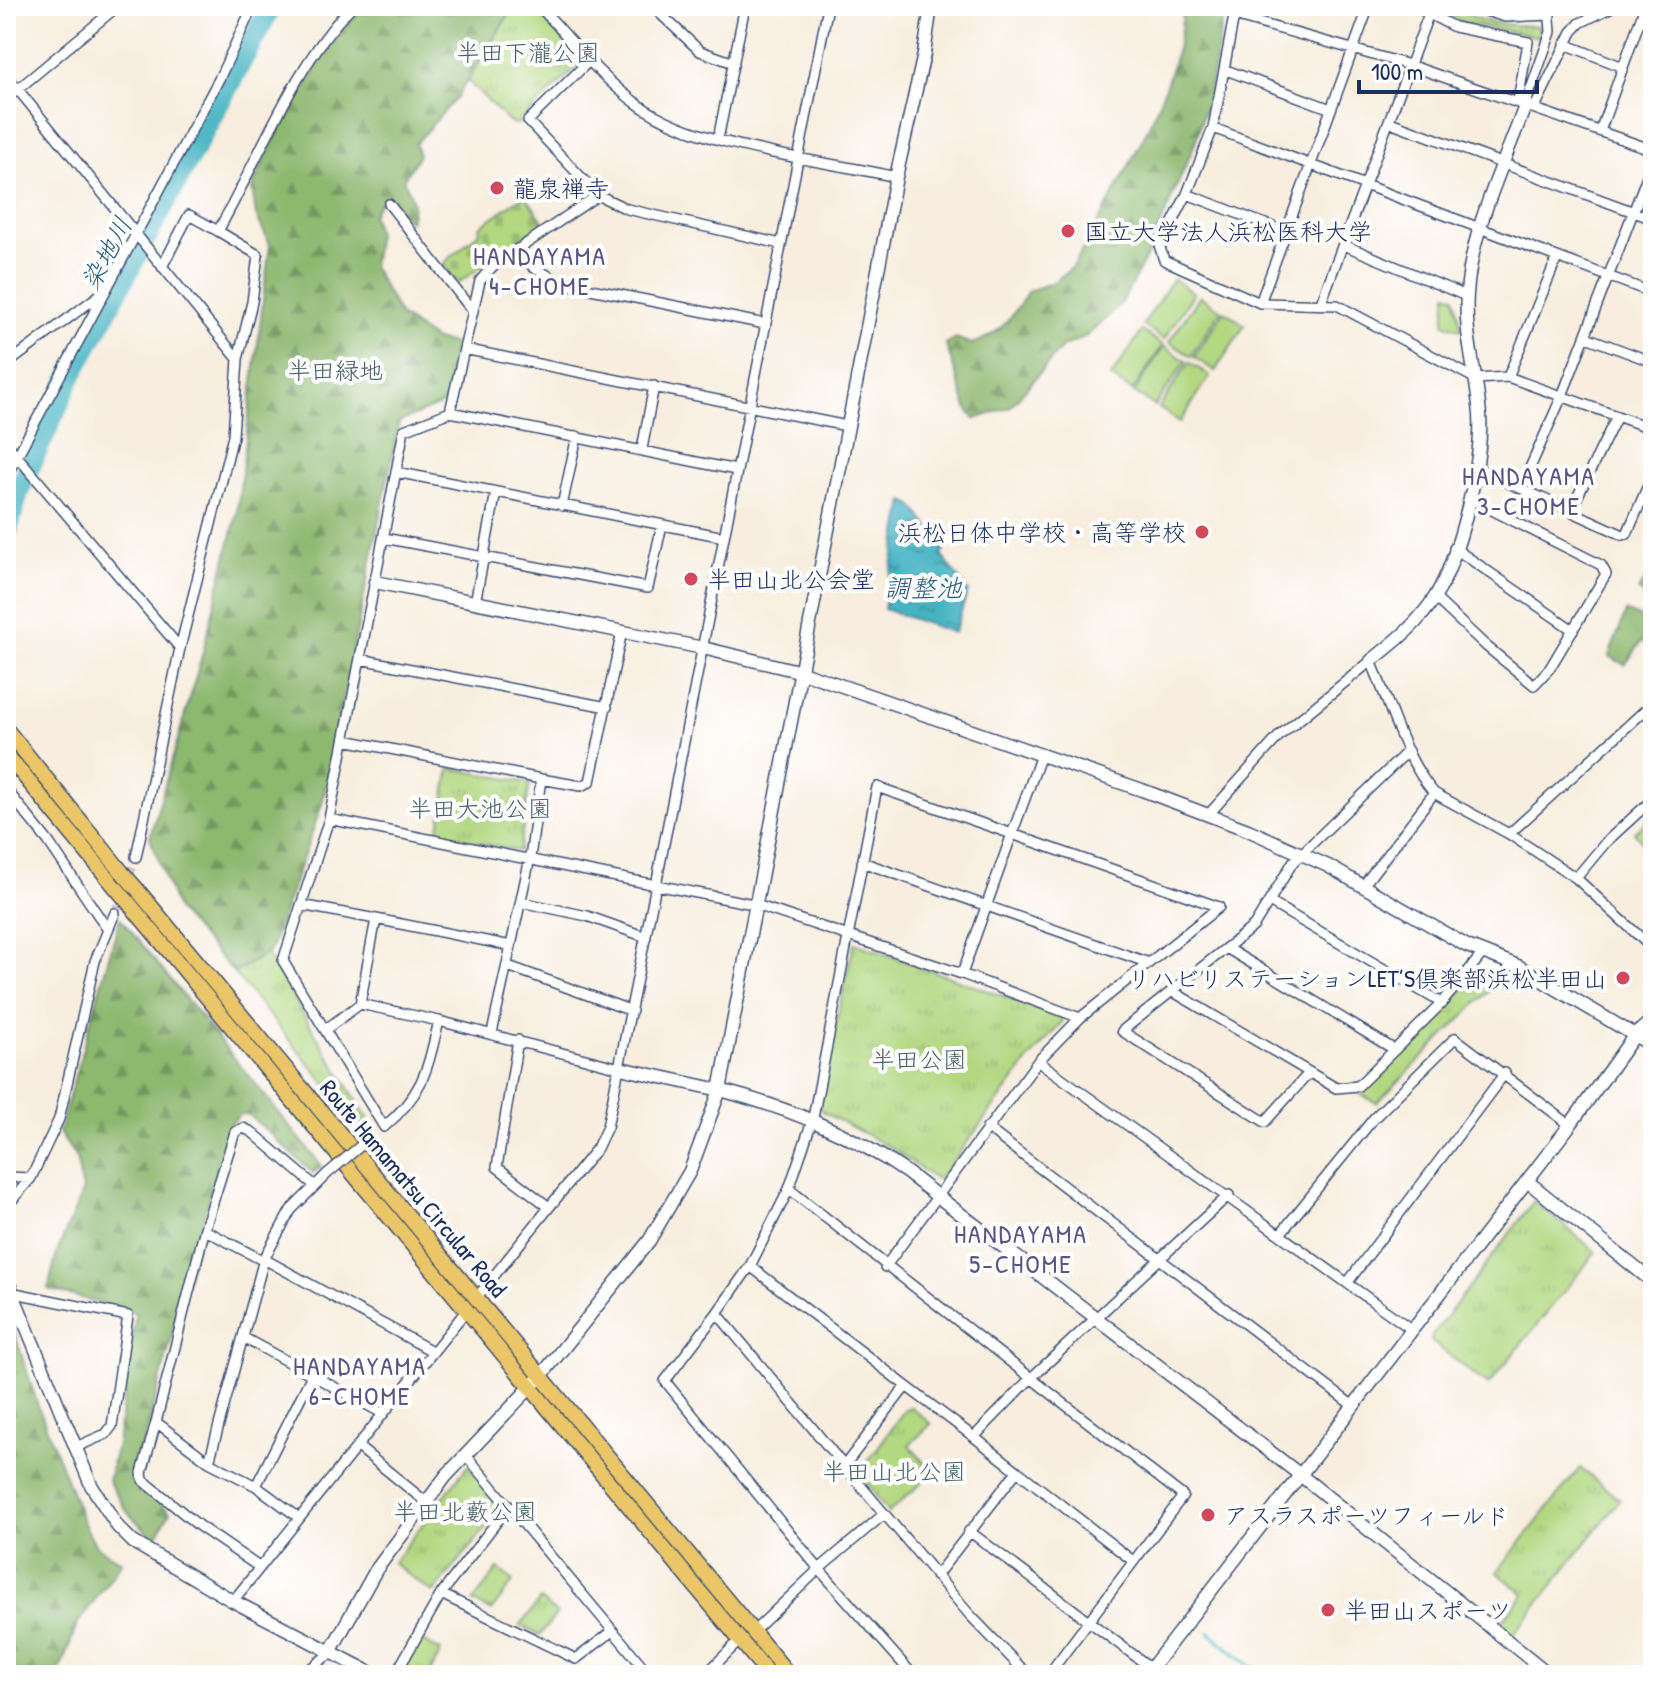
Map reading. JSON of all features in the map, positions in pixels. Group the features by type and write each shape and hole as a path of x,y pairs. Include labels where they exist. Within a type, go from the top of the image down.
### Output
{"main road":[{"name":"Route Hamamatsu Circular Road","path":"6,729 789,1675"},
{"name":"Route Hamamatsu Circular Road","path":"6,754 465,1312 769,1675"}],"street":[{"path":"6,99 118,6"},
{"path":"6,477 219,79 253,6"},
{"path":"218,231 310,62 331,27 352,6"},
{"path":"539,6 590,60 645,109 681,128 718,139 896,177"},
{"path":"652,6 662,10 700,51 734,63"},
{"path":"718,139 745,6"},
{"path":"477,1297 597,1148 607,1127 828,6"},
{"path":"302,1675 329,1654 376,1570 426,1502 465,1454 541,1376 649,1241 690,1171 720,1090 753,904 802,672 847,426 896,177 924,54 931,6"},
{"path":"1260,303 1369,6"},
{"path":"1414,6 1428,16 1461,29 1528,42 1526,104"},
{"path":"1208,815 1280,735 1415,623 1435,598 1470,499 1481,424 1466,296 1480,229 1551,32 1550,11 1505,17 1470,6"},
{"path":"1526,104 1580,23 1614,6"},
{"path":"1600,131 1645,6"},
{"path":"1653,150 1409,65 1234,16 1213,128 1187,194 1160,248 1164,260 1260,303 1321,303 1355,311 1476,379 1508,377 1653,429"},
{"path":"1321,303 1428,16"},
{"path":"1565,44 1623,67"},
{"path":"590,60 528,121 598,195 649,216 781,244"},
{"path":"1226,70 1331,109"},
{"path":"6,75 238,359"},
{"path":"1390,122 1653,219"},
{"path":"1213,128 1367,183 1653,293"},
{"path":"1521,488 1586,337 1653,161"},
{"path":"1187,194 1286,232"},
{"path":"450,412 471,309 480,281 517,249 598,195"},
{"path":"389,204 471,309"},
{"path":"136,857 180,648 233,436 238,359 252,302 258,255 189,215 162,267"},
{"path":"1344,245 1466,296"},
{"path":"517,249 533,267 561,283 765,324"},
{"path":"1508,377 1557,258"},
{"path":"6,365 105,291"},
{"path":"1586,337 1653,362"},
{"path":"464,349 847,426"},
{"path":"642,449 654,386"},
{"path":"384,1127 283,961 329,819 406,427 450,412 736,470"},
{"path":"1571,510 1617,416"},
{"path":"562,506 577,436"},
{"path":"6,443 180,648"},
{"path":"1476,468 1623,535 1627,534 1653,474"},
{"path":"396,472 724,537"},
{"path":"475,603 496,492"},
{"path":"1435,598 1531,685 1550,668 1606,574 1604,567 1470,499"},
{"path":"384,538 648,588 662,525"},
{"path":"1454,548 1573,630"},
{"path":"375,582 703,648 802,672 1208,815 1302,853 1483,953 1518,966 1653,1046"},
{"path":"345,740 581,786 590,782 622,631"},
{"path":"360,659 607,707"},
{"path":"1371,661 1408,751 1434,793 1509,834 1576,878 1653,949"},
{"path":"1509,834 1653,703"},
{"path":"1644,711 1653,722"},
{"path":"1309,1073 1265,1122 1122,1031 1254,926 1302,853 1408,751"},
{"path":"962,974 1041,755"},
{"path":"492,1033 530,858 541,779"},
{"path":"885,1267 1038,1061 1080,1018 1219,907 877,787 813,1118 789,1189 750,1266 665,1381 819,1569 913,1675"},
{"path":"6,789 48,841 108,930"},
{"path":"1363,886 1434,793"},
{"path":"1576,878 1606,842 1653,799"},
{"path":"329,819 753,904 962,974 1080,1018"},
{"path":"862,862 1149,963"},
{"path":"521,902 587,916 646,937"},
{"path":"1271,903 1442,1003"},
{"path":"301,905 511,946"},
{"path":"6,1207 31,1178 59,1119 95,961 115,913"},
{"path":"326,1029 360,1004 376,919"},
{"path":"1228,949 1395,1050"},
{"path":"1172,991 1336,1088 1358,1086 1442,1003 1483,953"},
{"path":"508,966 632,1011"},
{"path":"360,1004 492,1033 620,1068 720,1090 813,1118 870,1147 937,1195 1299,1474 1550,1675"},
{"path":"969,1531 1148,1672 1570,1125 1634,1036 1653,1019"},
{"path":"209,1462 264,1260 284,1222 314,1185 403,1111 423,1086 439,1021"},
{"path":"1281,1233 1374,1118 1455,1038 1570,1125"},
{"path":"518,1040 497,1167 549,1207"},
{"path":"1038,1061 1229,1195 1411,1329"},
{"path":"1348,1282 1505,1073"},
{"path":"259,1567 199,1526 143,1480 142,1473 232,1135 238,1128 252,1132 314,1185"},
{"path":"987,1128 1352,1405"},
{"path":"6,1177 31,1178"},
{"path":"1527,1181 1653,1282"},
{"path":"789,1189 885,1267 1183,1496 1048,1675"},
{"path":"974,1437 1031,1378 1098,1320 1229,1195"},
{"path":"205,1230 432,1351"},
{"path":"750,1266 1133,1561"},
{"path":"6,1277 101,1506 118,1527 133,1542 233,1601 329,1654 375,1675"},
{"path":"15,1293 128,1316 112,1426 106,1434 76,1447"},
{"path":"233,1601 465,1312"},
{"path":"717,1313 883,1515 1028,1675"},
{"path":"244,1338 382,1413"},
{"path":"256,1486 312,1375"},
{"path":"844,1466 906,1386"},
{"path":"156,1422 209,1462 256,1486 298,1517"},
{"path":"357,1446 426,1502"},
{"path":"465,1454 650,1675"},
{"path":"936,1576 1017,1471"},
{"path":"395,1675 441,1594 509,1506"},
{"path":"753,1632 819,1569 883,1515"},
{"path":"441,1594 576,1659 613,1631"},
{"path":"705,1675 739,1641"}],"green space":[{"name":"半田緑地","path":"366,6 514,6 457,97 415,144 419,155 403,180 412,199 410,221 396,207 396,200 389,198 379,203 372,215 377,234 372,266 400,316 435,340 455,344 445,403 399,422 322,804 270,951 234,973 177,910 150,837 203,652 237,513 270,244 256,215 252,188 269,149 333,40"},
{"name":"半田下瀧公園","path":"514,6 531,6 580,56 578,66 517,124 510,123 468,81"},
{"path":"1183,6 1223,6 1225,9 1208,97 1195,143 1149,252 1121,304 1087,336 1062,347 1010,407 975,419 967,409 946,344 956,338 971,344 990,336 1011,317 1028,291 1054,282 1073,267 1125,174 1158,105 1180,38"},
{"path":"1237,6 1283,6 1272,17"},
{"path":"1430,6 1452,9 1492,22 1538,26 1540,37 1465,23"},
{"path":"525,195 544,223 458,283 443,264 480,232 479,227"},
{"path":"1173,279 1194,293 1164,339 1143,325"},
{"path":"1447,293 1455,296 1462,330 1444,323"},
{"path":"1200,296 1221,310 1191,356 1169,342"},
{"path":"1224,311 1245,325 1215,371 1194,357"},
{"path":"1142,331 1163,345 1132,391 1111,377"},
{"path":"1164,346 1186,361 1155,406 1134,393"},
{"path":"1189,362 1210,376 1180,422 1159,408"},
{"path":"1653,570 1653,603 1638,590"},
{"path":"1626,612 1652,622 1650,643 1642,641 1625,665 1609,656"},
{"name":"半田大池公園","path":"450,768 530,783 519,851 438,834"},
{"path":"1653,818 1653,854 1634,832"},
{"path":"120,918 322,1166 313,1173 249,1115 241,1114 228,1126 134,1479 170,1512 155,1539 128,1513 108,1481 117,1444 136,1313 48,1289 57,1253 83,1190 76,1158 59,1132"},
{"name":"半田公園","path":"854,943 1062,1017 1062,1022 1032,1056 941,1177 935,1179 890,1147 823,1112 818,1104"},
{"path":"266,954 370,1122 365,1131 234,973"},
{"path":"1489,971 1501,979 1377,1103 1358,1093 1478,976"},
{"path":"1534,1201 1596,1252 1488,1385 1431,1341 1432,1336"},
{"path":"14,1331 38,1406 84,1524 96,1546 122,1562 78,1623 58,1675 6,1675 6,1333"},
{"name":"半田山北公園","path":"911,1407 931,1424 909,1445 933,1473 888,1513 860,1473 905,1409"},
{"name":"半田北藪公園","path":"468,1465 502,1502 499,1512 433,1593 393,1563"},
{"path":"1580,1468 1620,1500 1513,1635 1499,1624 1524,1594 1497,1572"},
{"path":"498,1569 514,1581 491,1611 473,1602"},
{"path":"540,1600 557,1614 540,1635 520,1626"},
{"path":"420,1640 441,1651 429,1675 402,1675"}],"water":[{"name":"調整池","path":"904,501 913,505 945,550 941,555 968,591 954,633 884,609"}],"waterway":[{"name":"染地川","path":"6,534 18,492 68,382 271,6"},
{"path":"1209,1632 1261,1675"}],"tunnel":[{"path":"115,913 136,857"}],"place":[{"name":"龍泉禅寺","path":"497,188"},
{"name":"国立大学法人浜松医科大学","path":"1068,231"},
{"name":"浜松日体中学校・高等学校","path":"1202,532"},
{"name":"半田山北公会堂","path":"691,579"},
{"name":"リハビリステーションLET’S倶楽部浜松半田山","path":"1623,978"},
{"name":"アスラスポーツフィールド","path":"1208,1515"},
{"name":"半田山スポーツ","path":"1328,1610"}],"district":[{"name":"HANDAYAMA 4-CHOME","path":"540,270"},
{"name":"HANDAYAMA 3-CHOME","path":"1529,490"},
{"name":"HANDAYAMA 5-CHOME","path":"1021,1248"},
{"name":"HANDAYAMA 6-CHOME","path":"360,1380"}]}
